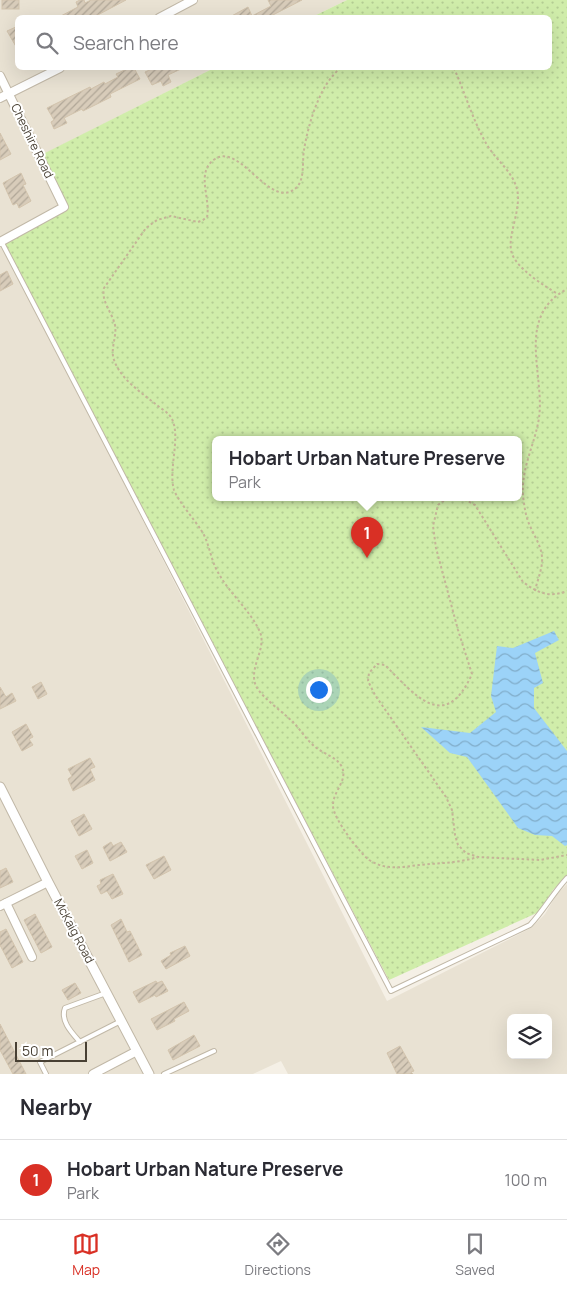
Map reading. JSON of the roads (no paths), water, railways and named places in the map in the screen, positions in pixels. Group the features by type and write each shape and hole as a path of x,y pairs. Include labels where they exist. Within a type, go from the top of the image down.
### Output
{"street":[{"path":"165,15 193,0"},
{"path":"0,98 56,70"},
{"name":"Cheshire Road","path":"0,76 64,206 1,242"},
{"name":"McKaig Road","path":"0,787 149,1074"},
{"path":"32,957 3,905 48,882"},
{"path":"93,1074 137,1051"}],"lane":[{"path":"1,242 391,991 530,925 567,878"},
{"path":"80,1042 70,1031 63,1017 64,1008 106,993"},
{"path":"46,1074 40,1062 121,1021"},
{"path":"164,1074 214,1051"}],"water":[{"path":"554,631 559,640 535,653 543,683 534,688 534,708 567,751 567,845 565,846 552,836 535,835 518,828 467,757 450,753 421,727 470,733 496,712 491,696 497,646 513,648"}],"place":[{"name":"Hobart Urban Nature Preserve","path":"367,558"}]}
